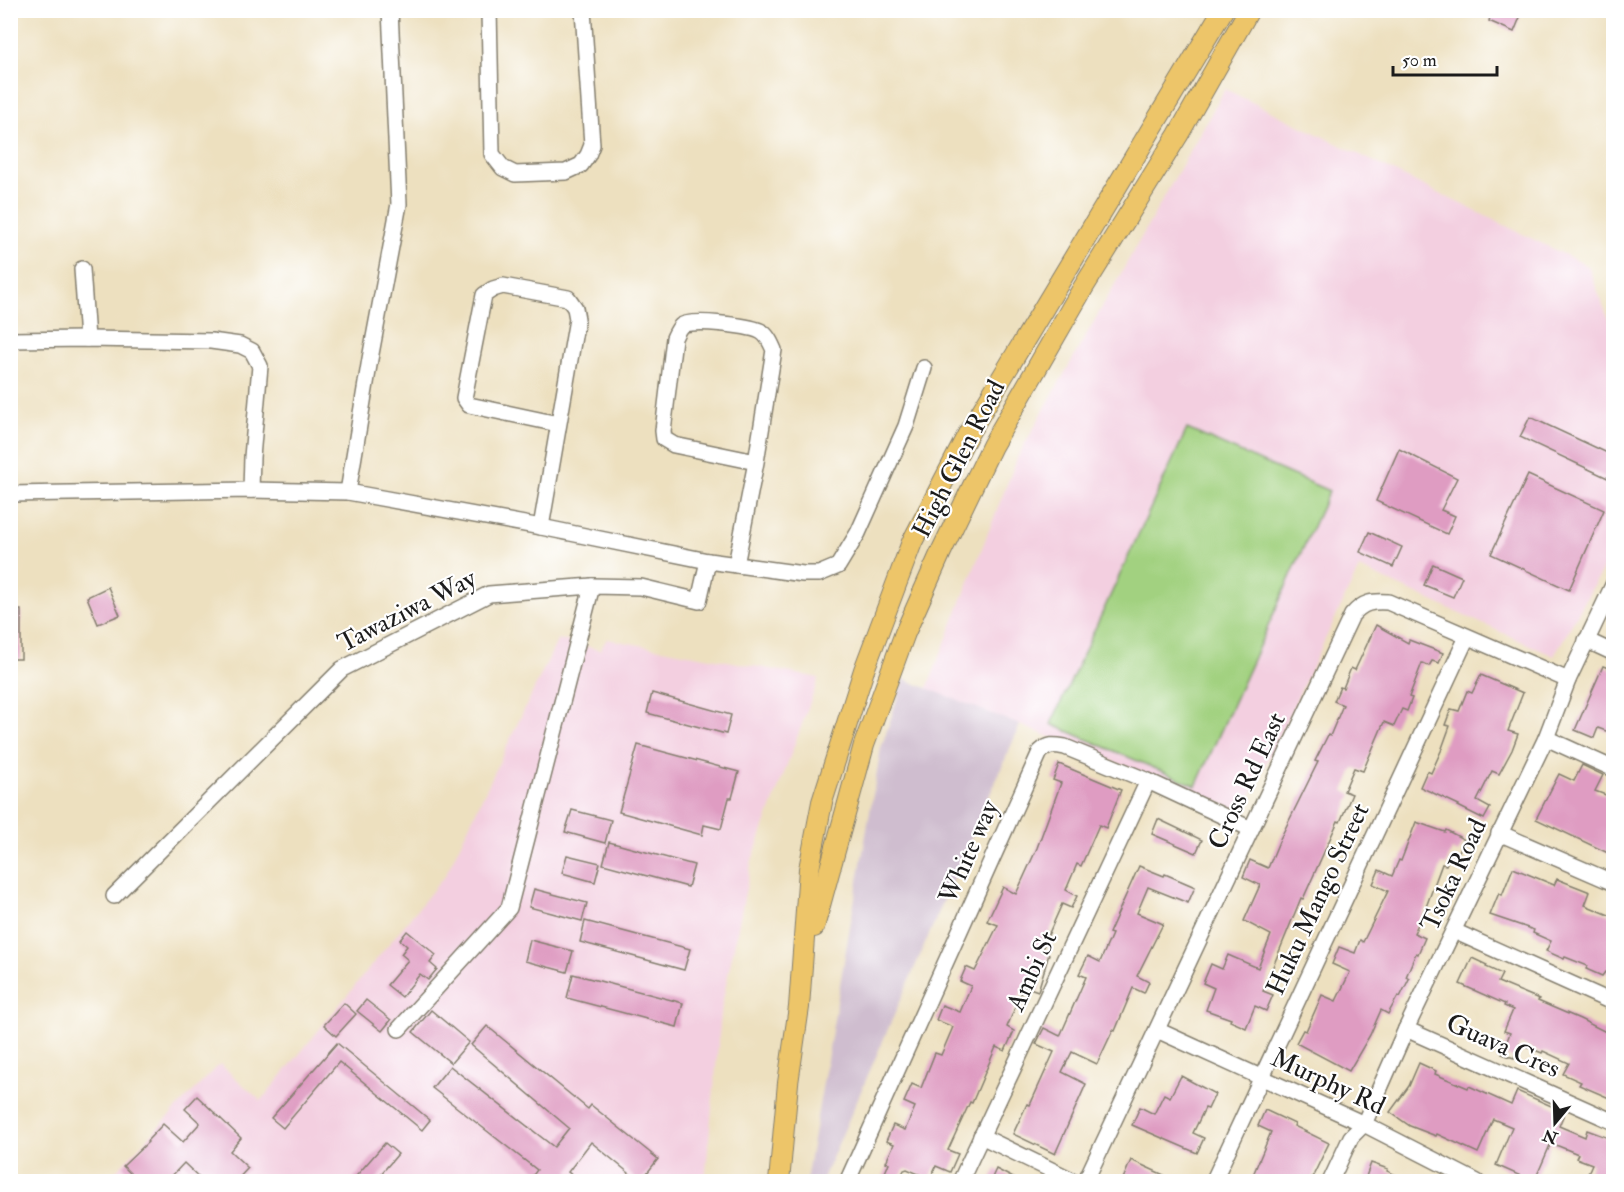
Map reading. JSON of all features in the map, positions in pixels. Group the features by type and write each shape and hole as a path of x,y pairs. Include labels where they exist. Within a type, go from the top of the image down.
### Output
{"main road":[{"name":"High Glen Road","path":"779,1182 782,1136 799,1007 810,869 822,802 864,670 912,542 968,434 1223,10"},
{"name":"High Glen Road","path":"802,970 864,745 905,633 941,552 1004,426 1083,288 1178,135 1250,10"}],"street":[{"path":"348,492 399,204 390,10"},
{"path":"489,10 492,154 503,168 515,174 566,172 581,165 592,145 583,10"},
{"path":"82,269 87,339"},
{"path":"541,526 577,319 575,308 568,298 503,286 493,289 484,295 464,398 466,403 558,423"},
{"path":"736,565 756,462 774,350 769,339 760,331 710,322 688,322 679,327 674,338 664,439 674,445 756,462"},
{"path":"10,340 211,341 240,345 252,351 260,366 251,490"},
{"path":"10,494 251,490 348,492 541,526 708,561 803,574 819,574 838,566 858,533 906,426 924,368"},
{"name":"Tawaziwa Way","path":"114,896 342,669 489,594 592,586 641,587 699,601 708,561"},
{"name":"Tsoka Road","path":"1330,1182 1351,1137 1364,1124 1406,1029 1546,738 1568,680 1614,583"},
{"path":"399,1029 509,908 592,586"},
{"name":"Cross Rd East","path":"1085,1182 1352,615 1359,606 1371,601 1388,602 1568,680"},
{"name":"Huku Mango Street","path":"1213,1182 1467,637"},
{"path":"1586,640 1614,652"},
{"path":"1546,738 1614,769"},
{"name":"White way","path":"847,1182 1040,752 1051,744 1065,747 1148,781 1251,829"},
{"name":"Ambi St","path":"960,1182 1148,781"},
{"path":"1499,833 1614,883"},
{"path":"1454,931 1614,1003"},
{"name":"Guava Cres","path":"1406,1029 1614,1122"},
{"name":"Murphy Rd","path":"1157,1030 1364,1124 1449,1175 1477,1182"},
{"path":"981,1136 1076,1182"}],"shaded area":[{"path":"1225,89 1588,266 1613,331 1613,551 1554,656 1359,568 1243,812 927,689 1018,456"},
{"path":"558,639 600,650 607,639 819,678 752,860 722,1004 705,1181 105,1182 220,1064 261,1101 446,874"},
{"path":"904,679 1020,725 822,1181 806,1181 881,748"}],"green space":[{"path":"1187,429 1329,491 1196,786 1051,724"}],"building":[{"path":"1492,10 1523,10 1514,32 1489,21"},
{"path":"1530,417 1614,456 1614,481 1520,437"},
{"path":"1399,449 1457,478 1441,510 1455,516 1447,534 1376,501"},
{"path":"1528,475 1604,510 1569,590 1491,554"},
{"path":"1369,532 1402,547 1393,567 1360,552"},
{"path":"1433,564 1462,577 1453,597 1424,585"},
{"path":"108,587 120,615 98,624 87,597"},
{"path":"10,610 21,610 21,659 10,659"},
{"path":"1376,625 1408,643 1409,640 1443,653 1439,663 1432,661 1429,666 1422,663 1409,697 1412,698 1407,711 1402,709 1394,726 1384,722 1363,771 1354,768 1344,791 1352,794 1303,899 1301,898 1263,991 1273,995 1266,1011 1255,1006 1246,1028 1230,1021 1231,1019 1206,1010 1214,988 1203,983 1211,964 1222,969 1228,955 1258,968 1271,935 1244,921 1260,885 1243,877 1250,860 1268,868 1318,762 1315,761 1328,735 1330,736 1343,705 1334,701 1340,687 1343,688 1351,668 1355,670"},
{"path":"1603,666 1614,670 1614,734 1598,728 1594,738 1575,730"},
{"path":"1481,675 1523,693 1508,731 1518,734 1512,750 1499,774 1492,771 1477,801 1490,808 1484,819 1420,787 1427,771 1431,773 1441,751 1450,726 1445,725 1451,709 1459,711 1467,691 1472,693"},
{"path":"652,693 731,715 726,734 647,713"},
{"path":"638,745 739,772 721,829 704,825 702,835 619,812"},
{"path":"1059,764 1121,790 1106,828 1099,825 1081,866 1077,864 1066,890 1077,896 1071,908 1062,904 1041,951 1049,954 1038,991 1024,986 1007,1027 1014,1031 1005,1051 996,1047 972,1103 970,1102 948,1150 958,1154 950,1172 936,1166 930,1179 907,1169 904,1170 898,1182 881,1182 894,1144 886,1141 893,1125 905,1130 915,1107 904,1102 912,1084 921,1088 935,1053 941,1055 953,1027 936,1020 942,1005 960,1012 971,986 960,981 966,967 975,971 998,925 987,921 1003,887 1016,894 1037,848 1061,783 1053,780"},
{"path":"1582,765 1603,775 1595,791 1614,798 1614,844 1608,853 1536,819 1559,774 1574,781"},
{"path":"572,810 611,820 605,843 565,832"},
{"path":"1158,819 1202,840 1196,853 1152,834"},
{"path":"1416,822 1445,832 1446,830 1465,840 1458,853 1452,850 1446,865 1442,864 1414,933 1425,938 1418,954 1416,953 1406,977 1409,979 1400,997 1398,996 1388,1014 1381,1010 1370,1035 1349,1071 1296,1043 1303,1030 1306,1031 1322,995 1336,1001 1350,972 1332,964 1339,947 1355,953 1360,940 1363,942 1388,891 1373,884 1379,870 1392,876 1399,860 1401,861"},
{"path":"609,842 694,865 688,887 603,864"},
{"path":"567,855 600,863 595,882 562,873"},
{"path":"1139,866 1195,887 1188,903 1148,887 1137,913 1163,924 1137,976 1149,982 1144,993 1133,988 1115,1031 1113,1030 1097,1064 1072,1052 1062,1072 1086,1084 1055,1154 1013,1134 1027,1104 1030,1105 1054,1052 1036,1044 1044,1028 1060,1036 1086,977 1079,974 1088,956 1100,962 1112,934 1109,933"},
{"path":"1513,868 1554,885 1557,879 1590,892 1585,905 1614,917 1614,976 1605,972 1602,976 1586,969 1588,966 1546,951 1551,941 1533,933 1534,930 1490,915 1499,893 1502,895"},
{"path":"534,889 587,903 582,921 529,907"},
{"path":"585,921 690,949 684,970 580,942"},
{"path":"407,931 436,955 430,963 437,969 428,980 420,974 402,997 387,985 408,960 401,954 407,946 400,940"},
{"path":"530,940 573,951 567,972 525,961"},
{"path":"1472,958 1502,974 1498,982 1539,999 1538,1001 1614,1036 1614,1100 1579,1085 1581,1082 1563,1074 1569,1063 1543,1051 1542,1053 1520,1044 1514,1058 1502,1054 1510,1033 1504,1031 1513,1010 1504,1006 1505,1004 1460,984"},
{"path":"573,974 683,1003 677,1027 567,998"},
{"path":"366,1000 391,1020 382,1031 357,1011"},
{"path":"344,1003 356,1014 336,1036 324,1025"},
{"path":"431,1010 469,1042 451,1063 413,1032"},
{"path":"487,1026 588,1109 591,1105 658,1159 640,1182 591,1142 568,1172 581,1182 528,1182 537,1170 432,1088 450,1066 554,1147 569,1128 471,1045"},
{"path":"337,1043 430,1120 422,1130 339,1062 283,1128 271,1118"},
{"path":"1419,1063 1436,1071 1435,1074 1511,1105 1517,1091 1565,1112 1559,1126 1585,1137 1587,1130 1614,1140 1614,1174 1609,1172 1605,1182 1584,1182 1592,1164 1576,1158 1578,1154 1551,1143 1534,1182 1496,1165 1512,1127 1493,1119 1478,1153 1437,1134 1436,1136 1410,1126 1390,1112 1409,1086"},
{"path":"1181,1076 1215,1094 1208,1109 1205,1108 1193,1133 1204,1138 1197,1153 1132,1125 1140,1107 1154,1114 1164,1094 1170,1097"},
{"path":"197,1096 241,1138 230,1151 248,1168 235,1182 204,1182 184,1163 166,1182 124,1182 131,1174 123,1166 163,1124 183,1142 200,1123 185,1109"},
{"path":"1265,1110 1329,1143 1310,1182 1250,1182 1271,1132 1258,1126"},
{"path":"385,1143 398,1154 374,1182 351,1182"},
{"path":"1131,1160 1179,1182 1129,1182 1123,1179"},
{"path":"1371,1163 1388,1169 1387,1171 1411,1182 1364,1182"},
{"path":"996,1169 1021,1182 990,1182"}]}
